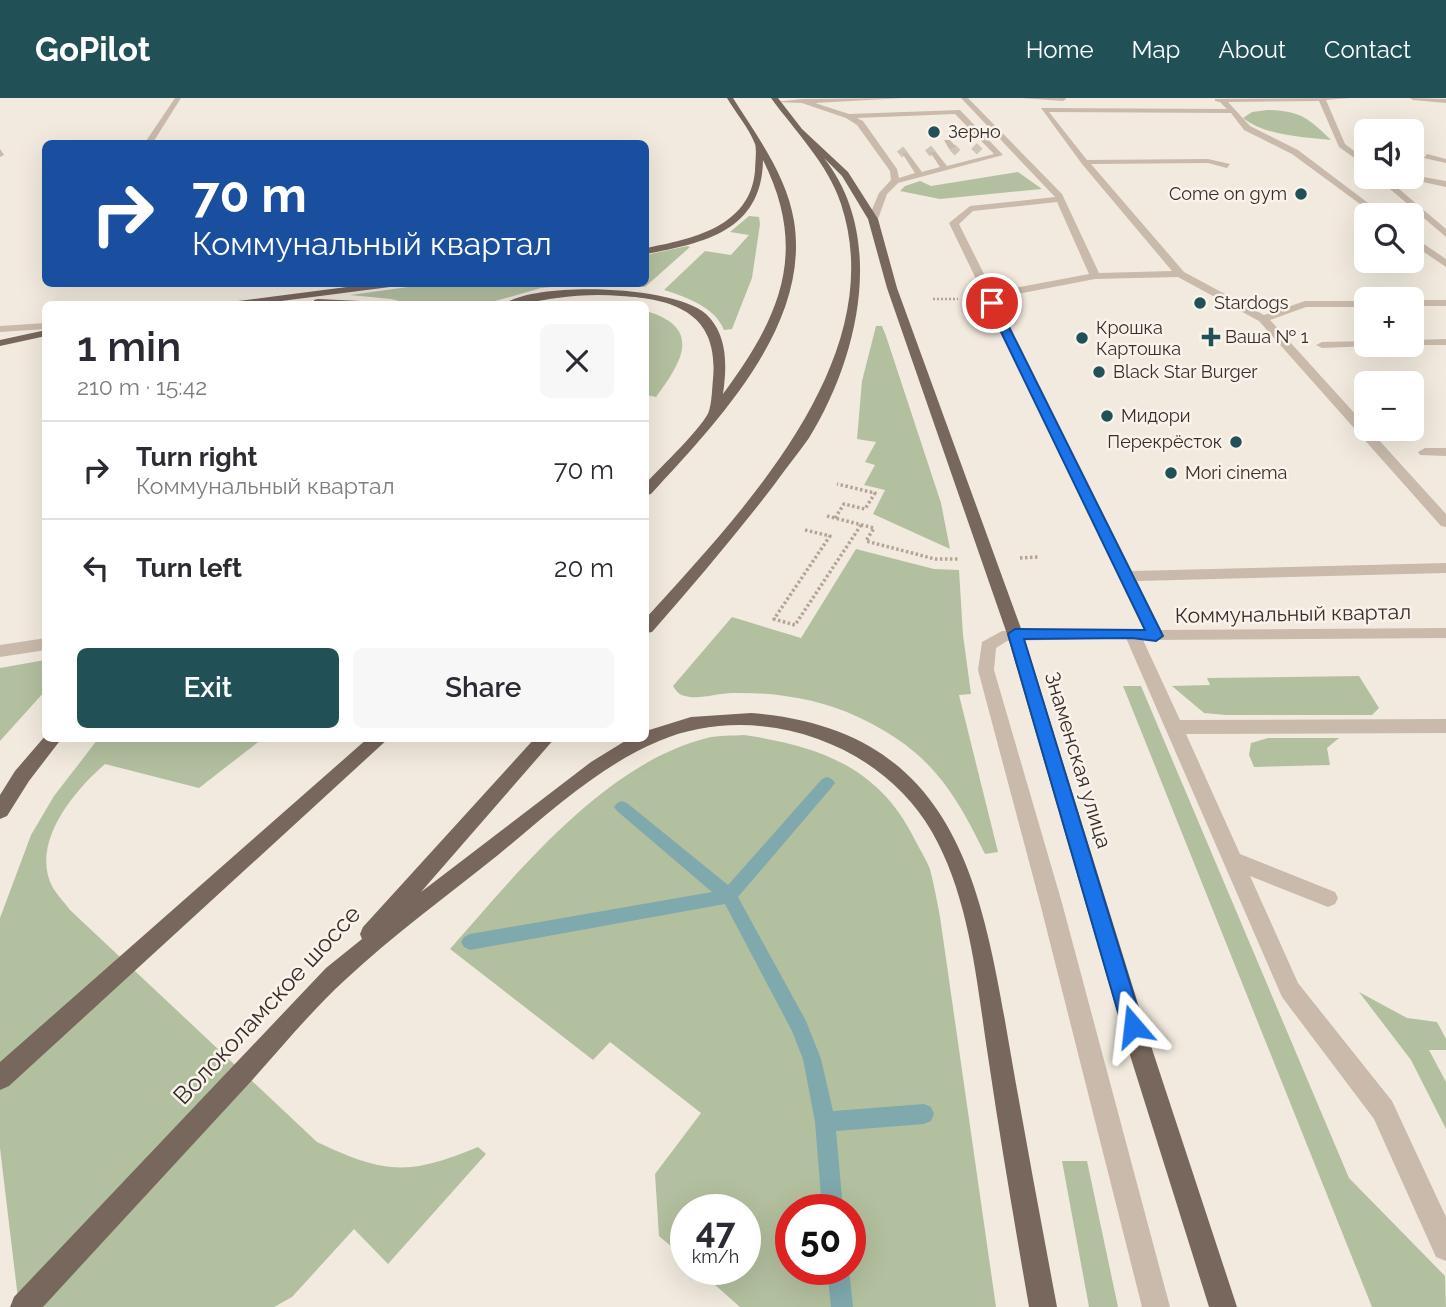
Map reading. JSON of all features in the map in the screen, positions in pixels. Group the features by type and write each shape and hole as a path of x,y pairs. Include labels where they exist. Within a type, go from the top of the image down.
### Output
{"main road":[{"path":"649,488 715,414 772,327 784,292 792,254 790,223 782,190 730,98"},
{"path":"649,625 724,541 803,437 832,380 850,313 856,276 854,241 845,203 825,164 776,100"},
{"name":"Знаменская улица","path":"802,131 845,174 873,219 892,288 1015,634 1141,1052 1223,1307"},
{"path":"649,250 708,233 732,222 746,210 752,199 758,174 758,144"},
{"path":"256,301 343,287"},
{"path":"521,301 550,294 604,291 654,298 687,309 710,326 716,336 719,368 715,414"},
{"path":"0,342 42,334"},
{"path":"649,739 680,728 719,720 761,719 806,728 847,743 889,768 921,800 944,836 967,888 986,978 1043,1307"},
{"path":"0,811 22,776 50,742"},
{"path":"0,1078 375,742"},
{"name":"Волоколамское шоссе","path":"24,1307 334,975 543,742"},
{"path":"334,975 568,786 641,742"}],"street":[{"path":"151,140 178,98"},
{"path":"776,100 901,98"},
{"path":"964,98 1059,196 1095,276"},
{"path":"1024,98 1075,99"},
{"path":"1204,100 1346,98"},
{"path":"1413,98 1446,102"},
{"path":"1222,100 1247,128 1296,152 1364,203"},
{"path":"1283,100 1306,110"},
{"path":"1322,100 1342,145 1354,155"},
{"path":"802,101 849,116 860,123 894,171 895,181"},
{"path":"1234,111 1044,110 1181,274 1263,319 1446,523"},
{"path":"849,116 957,113 999,155 983,155 967,163 895,181 883,193 873,219"},
{"path":"1318,115 1329,120"},
{"path":"952,147 967,163"},
{"path":"933,154 945,168"},
{"path":"905,155 920,174"},
{"path":"1427,156 1446,161"},
{"path":"1085,162 1208,161 1227,166"},
{"path":"1424,179 1446,184"},
{"path":"1394,189 1446,234"},
{"path":"1059,199 970,209 954,223 1156,636"},
{"path":"1424,248 1446,264"},
{"path":"989,296 1095,276 1181,274"},
{"path":"1424,303 1446,303"},
{"path":"1263,319 1305,304 1354,304"},
{"path":"0,329 42,326"},
{"path":"1424,343 1446,342"},
{"path":"1322,345 1354,344"},
{"path":"1425,452 1446,452"},
{"path":"1125,576 1446,568"},
{"path":"1132,633 1290,990 1383,1111 1446,1247"},
{"name":"Коммунальный квартал","path":"1015,634 1132,633 1156,636 1446,633"},
{"path":"1015,634 1002,636 988,646 986,670 1047,890 1156,1307"},
{"path":"0,651 42,645"},
{"path":"1175,727 1446,726"},
{"path":"1233,860 1328,898"}],"path":[{"path":"933,299 956,299"},
{"path":"835,518 844,504 865,509 875,494 836,484"},
{"path":"827,516 874,528 866,541 935,559 962,559"},
{"path":"805,530 830,537 774,619 795,625 861,525"},
{"path":"1012,558 1039,558"}],"green space":[{"path":"1267,110 1303,117 1331,140 1274,132 1243,118 1252,112"},
{"path":"1018,172 1042,189 940,199 900,191 905,186 920,181 931,186"},
{"path":"749,216 759,217 760,224 752,278 732,329 724,330 707,309 664,290 705,251 731,255 749,235 730,232"},
{"path":"687,246 690,247 649,283 649,254"},
{"path":"408,287 551,287 496,301 399,301 350,295"},
{"path":"649,312 664,318 676,327 682,348 673,372 656,397 649,396"},
{"path":"876,326 882,326 886,336 941,503 950,549 873,514 885,490 864,485 875,465 865,462 876,442 857,439 862,381"},
{"path":"856,549 934,569 959,570 963,635 971,694 959,695 998,852 985,854 961,809 935,773 920,757 882,729 843,711 797,698 749,693 690,697 679,694 673,686 732,617 801,638"},
{"path":"42,661 42,694 0,741 0,668"},
{"path":"1359,676 1379,708 1372,715 1204,713 1172,686 1210,685 1207,678"},
{"path":"1123,686 1141,686 1349,1178 1445,1276 1446,1307 1372,1307"},
{"path":"744,735 798,746 822,754 866,778 901,815 930,869 940,917 996,1307 740,1307 715,1285 761,1285 761,1194 670,1194 670,1245 659,1236 655,1174 701,1113 610,1042 593,1060 450,949 534,855 598,796 633,771 669,751 721,736"},
{"path":"1268,738 1339,738 1327,748 1330,765 1254,767 1249,755 1251,743"},
{"path":"96,742 258,742 199,788 105,764 80,789 58,820 47,854 47,871 53,888 70,910 317,1142 361,1160 397,1167 433,1163 478,1147 486,1154 388,1264 354,1229 292,1297 274,1307 19,1307 0,1148 0,918 31,835 54,796"},
{"path":"1359,992 1407,1018 1437,1022 1446,1039 1446,1050 1429,1050 1446,1082 1446,1129 1411,1060"},
{"path":"1062,1161 1087,1161 1118,1307 1089,1307"}],"waterway":[{"path":"729,896 827,783"},
{"path":"622,807 729,896"},
{"path":"470,942 729,896"},
{"path":"729,896 799,1027 812,1059 825,1122"},
{"path":"825,1122 924,1114"},
{"path":"825,1122 832,1194"},
{"path":"840,1285 842,1307"}],"tunnel":[{"path":"974,146 980,152"},
{"path":"952,147 958,153"},
{"path":"928,148 933,154"},
{"path":"900,149 905,155"}],"place":[{"name":"Зерно","path":"934,132"},
{"name":"Come on gym","path":"1301,194"},
{"name":"Stardogs","path":"1200,303"},
{"name":"Ваша № 1","path":"1211,337"},
{"name":"Крошка Картошка","path":"1082,338"},
{"name":"Black Star Burger","path":"1099,372"},
{"name":"Мидори","path":"1107,416"},
{"name":"Перекрёсток","path":"1236,442"},
{"name":"Mori cinema","path":"1171,473"}],"route":[{"path":"992,303 1156,636 1132,633 1015,634 1133,1026"}]}
